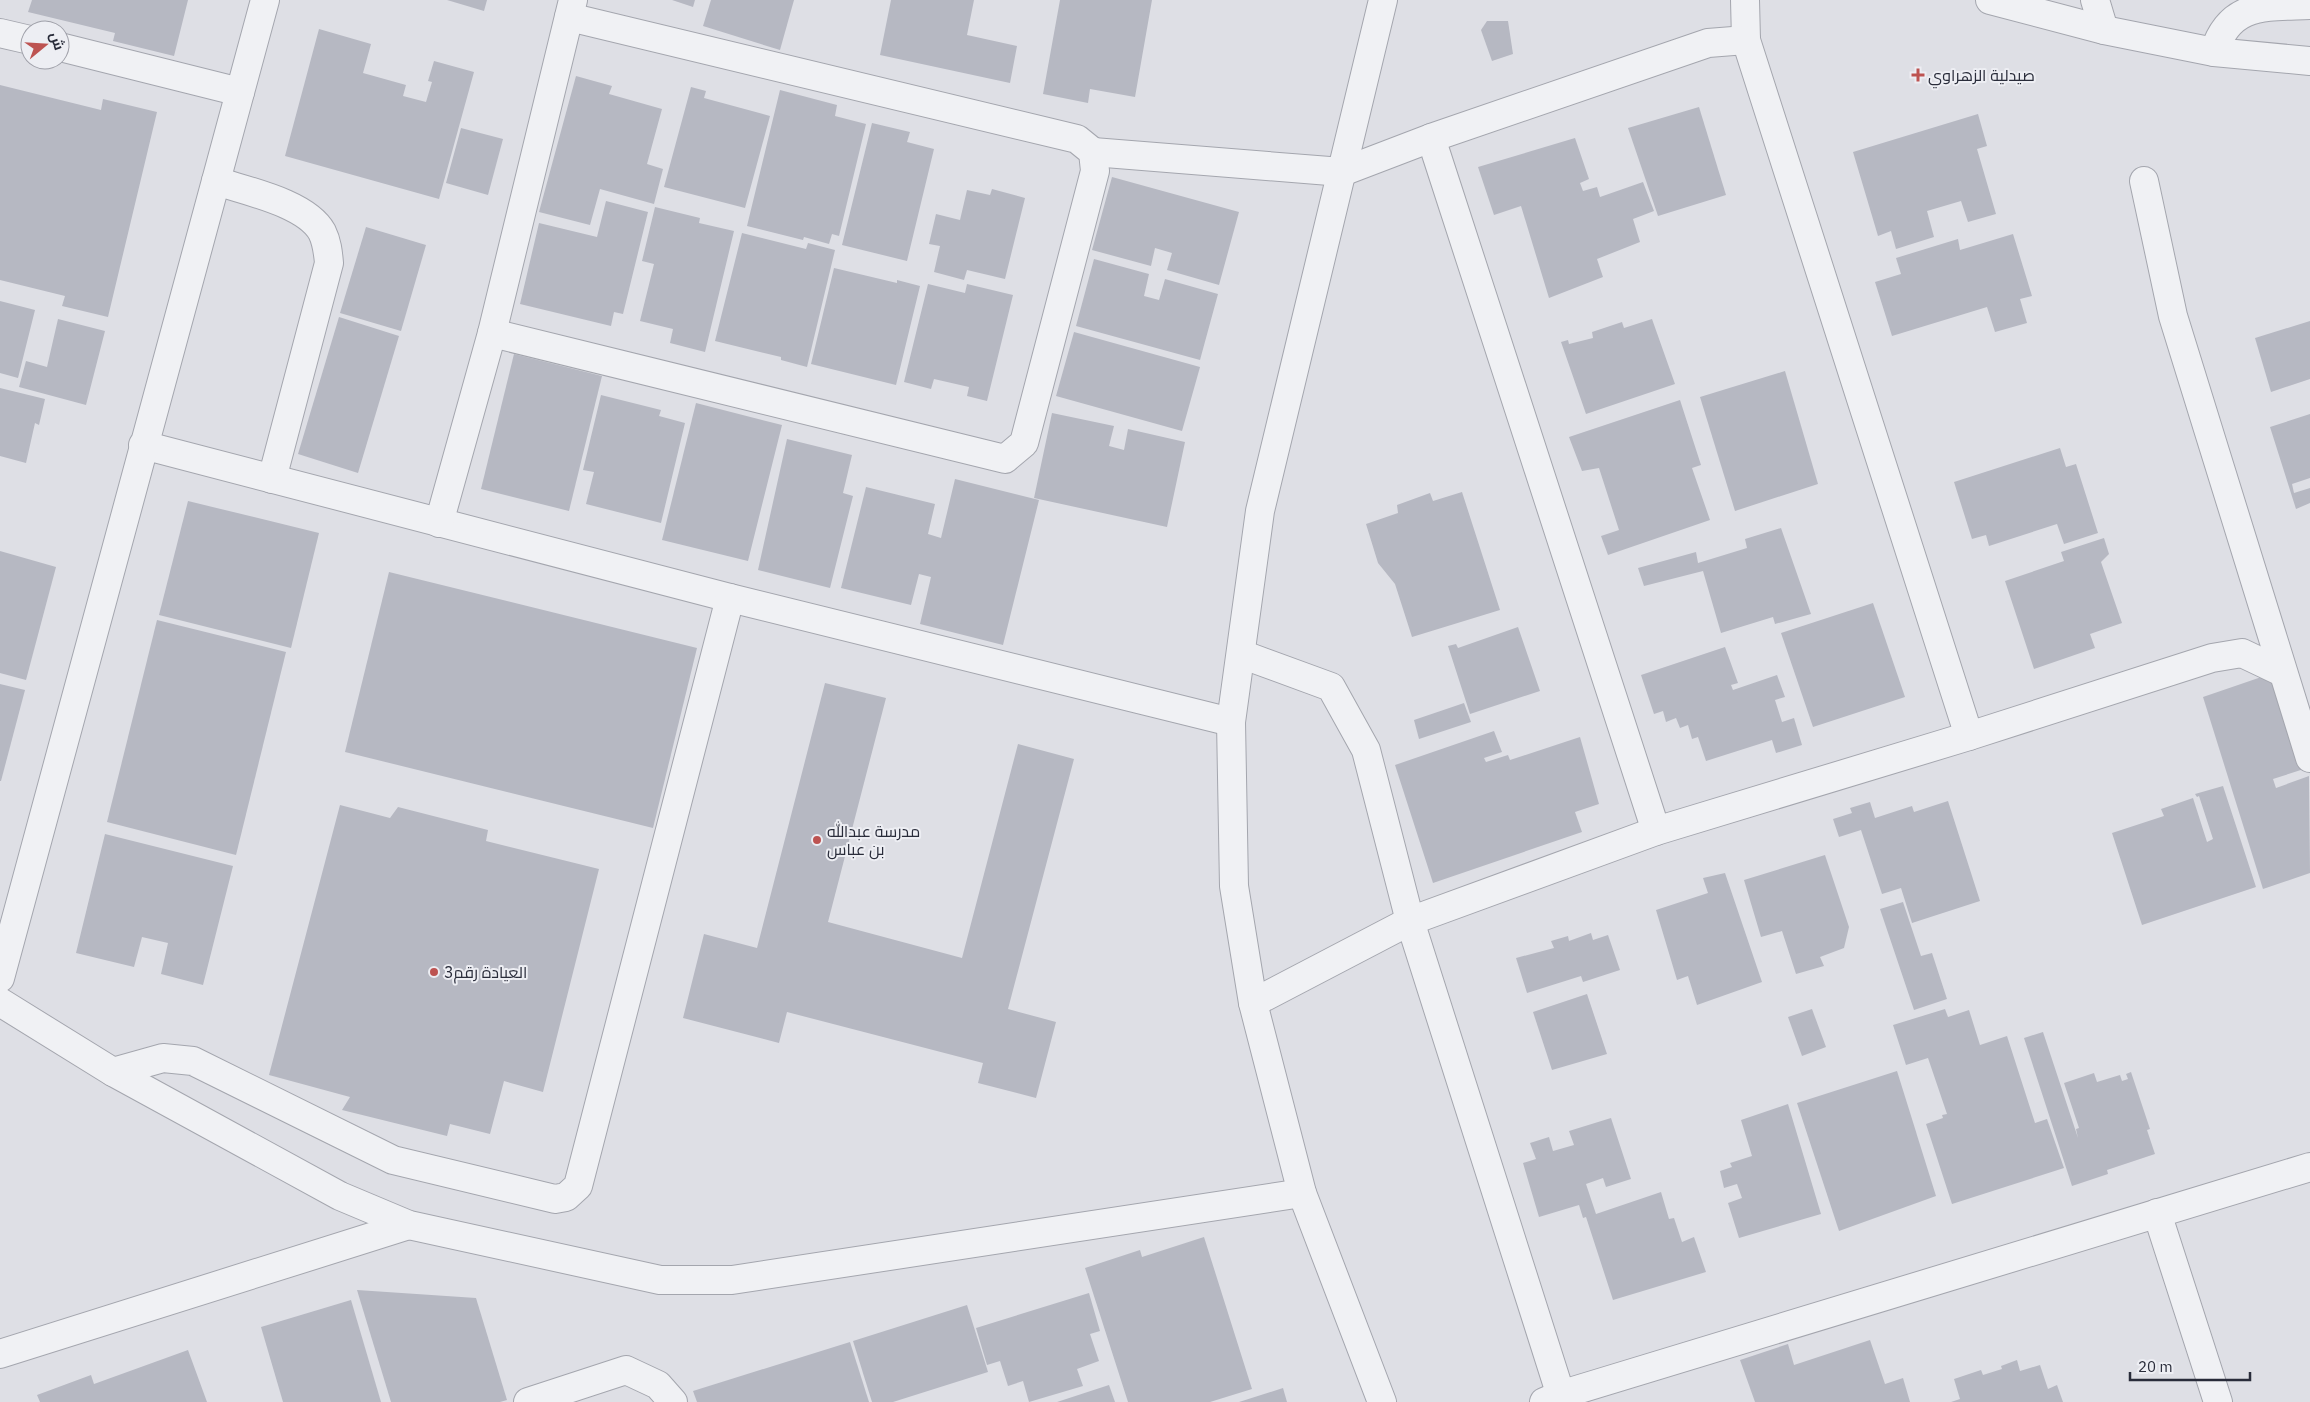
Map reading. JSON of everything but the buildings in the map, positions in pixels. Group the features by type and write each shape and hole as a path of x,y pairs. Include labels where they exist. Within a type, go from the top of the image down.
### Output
{"street":[{"path":"0,978 265,0"},
{"path":"1382,1402 1302,1193 1253,1003 1234,886 1231,722 1260,511 1383,0"},
{"path":"1746,0 1746,40 1969,736"},
{"path":"2095,0 2104,30"},
{"path":"2000,1 2104,30 2214,52 2310,61"},
{"path":"2214,52 2223,29 2232,20 2246,11 2310,5"},
{"path":"439,523 492,333 571,8 1077,139 1093,152 1342,172 1430,138 1708,43 1746,40"},
{"path":"0,33 20,38"},
{"path":"70,50 240,92"},
{"path":"1430,138 1656,831"},
{"path":"492,333 1005,459 1024,443 1095,171 1093,152"},
{"path":"216,181 300,210 322,232 327,247 329,263 272,479"},
{"path":"2144,181 2173,316 2310,758"},
{"path":"144,446 730,598 1231,722"},
{"path":"113,1072 163,1058 193,1062 393,1160 555,1198 566,1197 578,1186 730,598"},
{"path":"1253,1003 1410,921 1656,831 1969,736 2212,658 2242,653 2282,672"},
{"path":"1240,654 1330,686 1366,750 1410,921 1555,1400 2310,1167"},
{"path":"0,1002 113,1072 340,1196 409,1225 660,1280 732,1280 1302,1193"},
{"path":"2157,1213 2218,1402"},
{"path":"0,1354 409,1225"},
{"path":"528,1402 626,1370 658,1386 673,1402"}],"place":[{"name":"صيدلية الزهراوي","path":"1918,75"},
{"name":"مدرسة عبدالله بن عباس","path":"817,840"},
{"name":"3العيادة رقم","path":"434,972"}]}
